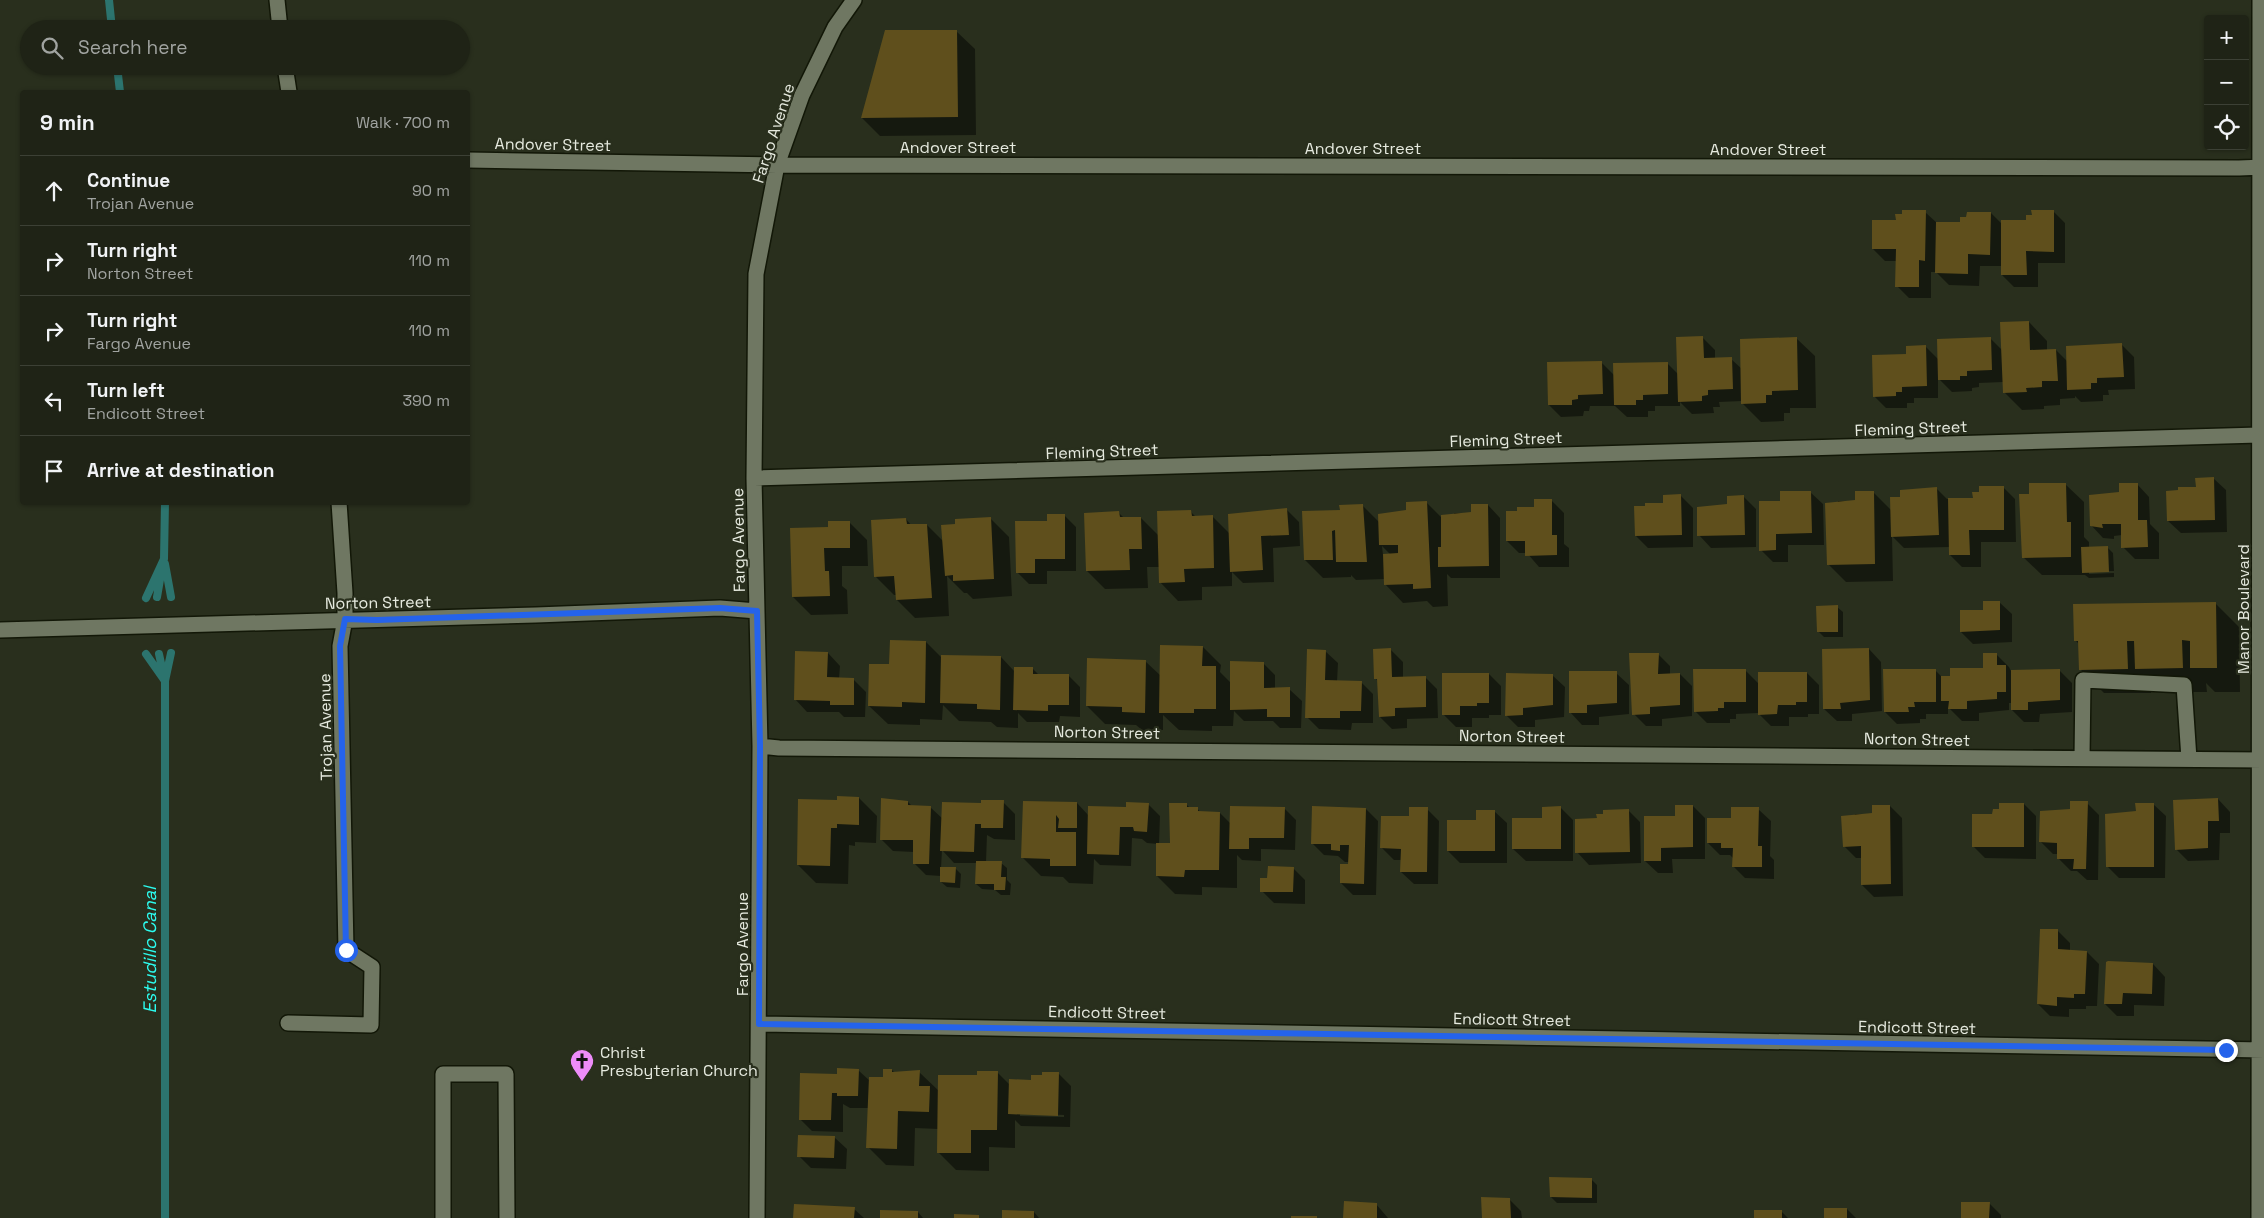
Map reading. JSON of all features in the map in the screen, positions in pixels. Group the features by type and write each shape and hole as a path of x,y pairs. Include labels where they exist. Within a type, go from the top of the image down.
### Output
{"street":[{"path":"277,0 279,20"},
{"name":"Fargo Avenue","path":"758,1218 760,746 754,478 756,274 777,165 802,95 835,27 854,0"},
{"name":"Manor Boulevard","path":"2259,1218 2262,760 2262,585 2259,435 2262,230 2260,0"},
{"path":"286,75 289,90"},
{"name":"Andover Street","path":"470,160 777,165 2261,167"},
{"name":"Fleming Street","path":"754,478 2259,435"},
{"name":"Trojan Avenue","path":"288,1023 371,1025 372,967 346,950 340,646 345,619 345,593 339,505"},
{"name":"Norton Street","path":"0,630 720,608 757,611"},
{"path":"2082,758 2084,680 2184,685 2189,759"},
{"name":"Norton Street","path":"760,746 779,748 2262,760"},
{"name":"Endicott Street","path":"759,1024 2261,1050"},
{"path":"443,1218 444,1074 506,1074 507,1218"}],"building":[{"path":"885,30 957,30 958,117 861,118"},
{"path":"1902,210 1926,210 1925,261 1919,260 1919,287 1895,287 1896,249 1872,249 1872,220 1896,220 1895,214 1902,214"},
{"path":"2031,210 2054,210 2054,252 2026,251 2027,275 2001,275 2001,220 2026,220 2026,215 2032,215"},
{"path":"1967,212 1991,212 1990,255 1968,254 1968,274 1935,273 1936,222 1960,222 1960,217 1966,217"},
{"path":"2029,321 2030,350 2056,349 2058,381 2042,381 2042,387 2026,388 2027,392 2003,393 2000,322"},
{"path":"1703,336 1704,358 1732,357 1733,389 1708,390 1708,395 1702,396 1702,401 1678,402 1676,337"},
{"path":"1797,337 1798,390 1772,391 1772,395 1766,395 1766,403 1741,404 1740,339"},
{"path":"1991,337 1992,370 1967,371 1967,376 1960,376 1960,380 1938,380 1937,339"},
{"path":"2122,343 2124,377 2097,378 2097,383 2091,383 2091,389 2067,390 2066,346"},
{"path":"1926,345 1927,386 1902,387 1902,392 1896,392 1896,396 1873,397 1872,355 1906,354 1906,346"},
{"path":"1602,361 1603,394 1578,395 1578,399 1572,400 1572,405 1548,405 1547,362"},
{"path":"1668,362 1668,394 1643,395 1643,400 1636,400 1636,405 1614,405 1613,363"},
{"path":"2214,477 2215,520 2167,521 2166,491 2178,490 2178,487 2196,487 2195,478"},
{"path":"2029,483 2066,483 2067,522 2071,522 2071,557 2022,558 2019,494 2029,494"},
{"path":"2119,483 2138,483 2138,520 2147,520 2148,547 2121,548 2121,524 2102,524 2103,528 2090,526 2089,495 2119,492"},
{"path":"1979,486 2004,486 2004,530 1969,530 1970,555 1949,555 1948,498 1973,498 1972,492 1979,492"},
{"path":"1937,487 1939,535 1891,537 1890,497 1900,497 1900,490"},
{"path":"1780,491 1811,491 1812,533 1776,534 1776,550 1759,551 1759,501 1780,501"},
{"path":"1855,491 1874,491 1875,564 1827,565 1825,503 1855,500"},
{"path":"1681,494 1682,535 1635,536 1634,506 1645,506 1645,503 1663,503 1663,495"},
{"path":"1744,495 1745,535 1697,536 1697,507 1727,504 1727,496"},
{"path":"1534,499 1552,499 1552,535 1557,535 1557,555 1525,556 1525,541 1506,541 1506,511 1517,511 1517,507 1534,507"},
{"path":"1427,501 1431,588 1413,589 1413,584 1384,585 1383,554 1398,553 1398,545 1379,545 1378,514 1406,510 1406,502"},
{"path":"1363,504 1367,562 1336,562 1335,530 1332,531 1333,560 1304,560 1302,511 1340,510 1339,505"},
{"path":"1471,504 1488,504 1489,566 1438,567 1438,547 1441,547 1441,515 1471,512"},
{"path":"1287,508 1289,535 1261,536 1263,570 1230,572 1228,514"},
{"path":"1191,510 1192,516 1213,515 1214,568 1184,569 1185,582 1159,583 1157,511"},
{"path":"1119,511 1120,517 1141,517 1142,549 1129,549 1130,570 1086,571 1084,513"},
{"path":"1047,514 1065,514 1065,559 1035,559 1035,573 1016,573 1015,521 1047,521"},
{"path":"991,517 994,579 953,581 953,575 945,576 941,525 955,524 955,519"},
{"path":"906,518 907,524 927,524 932,598 896,600 894,576 874,577 871,520"},
{"path":"828,521 850,521 850,548 824,548 825,571 829,571 830,596 792,597 790,528 828,527"},
{"path":"2108,546 2109,572 2082,573 2081,547"},
{"path":"1983,601 2000,601 2000,630 1960,632 1960,610 1983,610"},
{"path":"2216,602 2217,668 2190,668 2190,641 2182,640 2183,668 2135,669 2134,641 2127,641 2128,669 2079,670 2078,641 2074,641 2073,604"},
{"path":"1838,605 1838,632 1817,632 1816,606"},
{"path":"890,640 926,641 925,703 902,702 902,707 868,706 869,664 889,664"},
{"path":"1160,645 1203,646 1202,666 1216,666 1216,709 1194,709 1194,713 1159,713"},
{"path":"1391,648 1392,677 1426,676 1426,707 1395,708 1395,716 1379,717 1377,679 1374,679 1373,649"},
{"path":"1869,648 1870,700 1840,703 1841,709 1823,709 1822,649"},
{"path":"1307,649 1326,650 1325,680 1362,681 1361,711 1340,711 1340,718 1305,718"},
{"path":"795,651 828,652 827,677 854,678 854,705 830,705 830,701 794,700"},
{"path":"1629,653 1659,653 1658,674 1680,673 1680,705 1650,707 1650,714 1632,715"},
{"path":"1983,653 1997,653 1997,665 2006,665 2006,692 1997,692 1997,699 1967,701 1967,709 1948,709 1949,701 1941,701 1941,676 1950,676 1950,668 1983,668"},
{"path":"941,655 1001,656 1000,710 977,709 977,704 940,703"},
{"path":"1087,658 1146,660 1145,713 1122,712 1122,707 1086,706"},
{"path":"1230,661 1264,662 1264,688 1290,687 1290,717 1267,717 1267,709 1230,710"},
{"path":"1014,667 1033,667 1033,674 1069,674 1069,705 1048,705 1048,711 1013,710"},
{"path":"1693,669 1746,669 1746,702 1724,702 1724,708 1718,708 1718,711 1694,712"},
{"path":"1883,669 1936,669 1936,702 1914,702 1915,707 1908,707 1909,712 1884,712"},
{"path":"2060,669 2060,700 2028,702 2028,710 2011,710 2011,670"},
{"path":"1569,671 1617,671 1617,703 1587,705 1587,713 1569,713"},
{"path":"1758,672 1807,672 1807,702 1796,702 1796,705 1778,705 1777,714 1758,715"},
{"path":"1442,673 1489,673 1489,703 1477,703 1477,706 1460,706 1460,715 1442,715"},
{"path":"1506,673 1553,674 1553,705 1523,708 1523,715 1505,716"},
{"path":"837,796 859,797 859,825 837,824 837,828 831,828 830,866 797,865 798,799 837,800"},
{"path":"881,798 908,801 908,805 931,806 929,864 913,864 913,840 880,840"},
{"path":"2218,798 2219,821 2208,821 2208,848 2175,850 2173,800"},
{"path":"981,800 1004,800 1003,828 981,828 981,824 975,824 974,852 940,851 942,802 981,803"},
{"path":"1023,801 1077,802 1077,828 1058,828 1059,819 1056,815 1056,832 1076,832 1076,866 1050,866 1050,859 1021,858"},
{"path":"2070,801 2088,801 2086,869 2073,869 2074,859 2057,859 2057,843 2039,842 2040,811 2070,809"},
{"path":"1126,802 1149,803 1147,832 1134,831 1133,827 1120,827 1119,855 1087,854 1088,806 1126,807"},
{"path":"1169,803 1187,803 1187,807 1198,807 1198,811 1220,812 1219,870 1185,870 1184,877 1156,876 1156,843 1170,843"},
{"path":"1999,803 2024,803 2024,847 1972,847 1972,814 1992,814 1993,809 1999,809"},
{"path":"2135,803 2154,803 2154,867 2106,867 2105,814 2136,811"},
{"path":"1675,805 1693,805 1693,847 1661,848 1661,861 1644,861 1644,816 1675,816"},
{"path":"1872,805 1890,805 1891,884 1861,885 1861,846 1843,847 1841,816 1872,813"},
{"path":"1230,806 1285,807 1284,838 1249,838 1249,849 1229,849"},
{"path":"1312,806 1366,808 1364,884 1340,883 1340,864 1348,864 1349,845 1340,845 1340,851 1331,850 1331,844 1311,844"},
{"path":"1561,806 1561,849 1512,849 1512,818 1542,818 1542,807"},
{"path":"1409,807 1428,807 1427,872 1400,872 1401,849 1380,848 1381,816 1409,816"},
{"path":"1731,807 1759,807 1758,846 1762,846 1762,867 1732,867 1733,848 1721,848 1721,843 1707,843 1707,818 1731,818"},
{"path":"1629,809 1630,852 1575,853 1575,819 1597,818 1596,814 1603,814 1603,810"},
{"path":"1476,810 1495,810 1495,851 1447,851 1447,820 1476,820"},
{"path":"976,861 1002,861 1001,877 1006,877 1005,890 994,890 994,884 975,884"},
{"path":"1268,866 1294,867 1293,892 1260,892 1260,878 1267,878"},
{"path":"940,867 956,867 955,883 940,882"},
{"path":"2040,929 2058,929 2058,949 2087,951 2085,994 2074,994 2074,998 2057,997 2057,1006 2037,1004"},
{"path":"2106,962 2153,963 2152,994 2123,993 2122,1004 2104,1004"},
{"path":"837,1068 859,1069 858,1096 837,1096 837,1093 832,1093 831,1120 799,1120 800,1073 837,1074"},
{"path":"883,1069 892,1069 892,1072 920,1070 919,1086 930,1086 929,1112 898,1111 897,1149 866,1148 869,1077 883,1077"},
{"path":"977,1071 998,1071 997,1130 971,1130 971,1153 937,1153 938,1075 977,1075"},
{"path":"1042,1072 1059,1072 1058,1116 1008,1114 1009,1079 1031,1080 1031,1075 1042,1075"},
{"path":"798,1135 835,1136 834,1158 797,1157"},
{"path":"1549,1177 1592,1178 1592,1198 1550,1197"},
{"path":"1481,1197 1510,1198 1511,1218 1482,1218"},
{"path":"1344,1201 1377,1203 1377,1218 1343,1218"},
{"path":"1961,1202 1990,1202 1989,1218 1961,1218"},
{"path":"794,1204 855,1207 854,1218 793,1218"},
{"path":"1824,1208 1847,1208 1847,1218 1824,1218"},
{"path":"880,1210 918,1211 918,1218 880,1218"},
{"path":"1002,1210 1034,1211 1034,1218 1002,1218"},
{"path":"1754,1210 1782,1210 1782,1218 1754,1218"},
{"path":"954,1214 979,1215 979,1218 954,1218"},
{"path":"1291,1216 1317,1216 1317,1218 1291,1218"}],"waterway":[{"name":"Estudillo Canal","path":"109,0 111,20"},
{"name":"Estudillo Canal","path":"118,75 120,90"},
{"name":"Estudillo Canal","path":"146,598 164,559 165,505"},
{"name":"Estudillo Canal","path":"165,564 171,597"},
{"name":"Estudillo Canal","path":"157,597 162,568"},
{"name":"Estudillo Canal","path":"165,681 171,653"},
{"name":"Estudillo Canal","path":"146,654 165,681 165,1218"},
{"name":"Estudillo Canal","path":"159,654 164,677"}],"place":[{"name":"Christ Presbyterian Church","path":"582,1082"}],"route":[{"path":"346,950 340,646 345,619 377,620 720,608 757,611 760,746 759,1024 2226,1050"}]}
